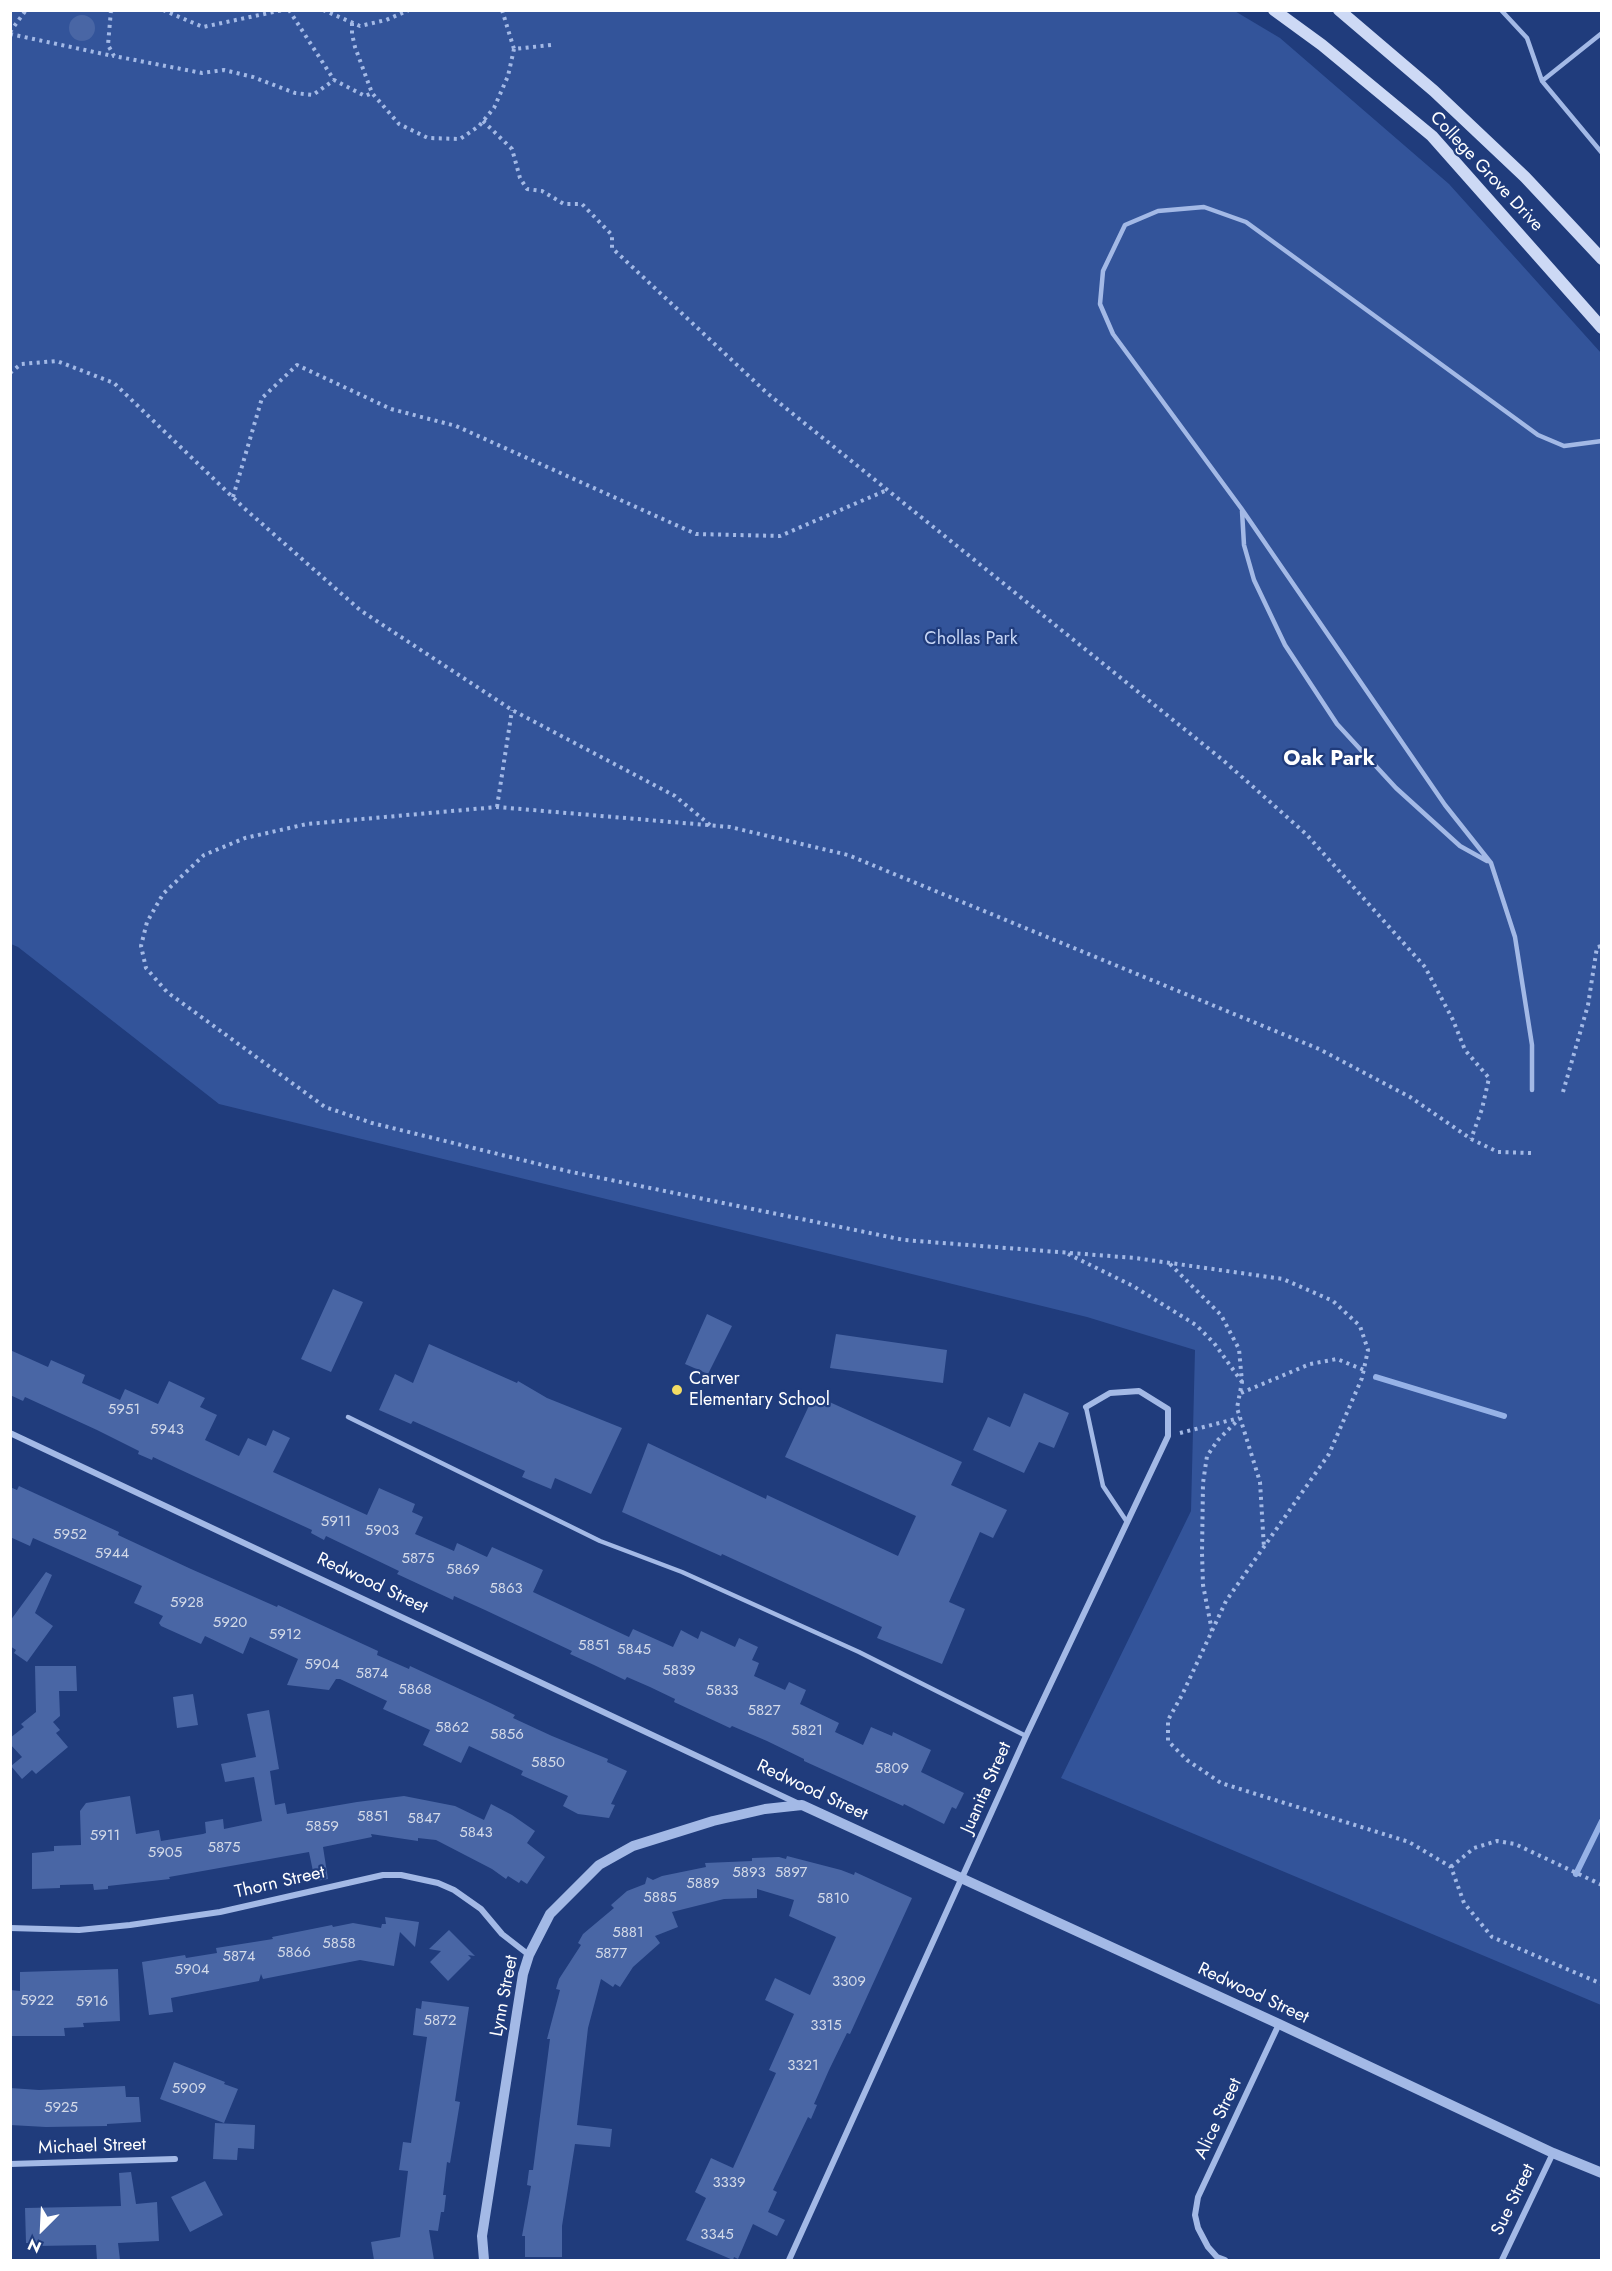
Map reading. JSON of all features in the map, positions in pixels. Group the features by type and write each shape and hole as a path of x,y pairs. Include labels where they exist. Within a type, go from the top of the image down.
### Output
{"main road":[{"name":"College Grove Drive","path":"1274,10 1322,45 1432,136 1602,328"},
{"name":"College Grove Drive","path":"1339,10 1443,99 1525,177 1602,259"}],"street":[{"path":"1086,1407 1110,1393 1139,1391 1168,1409 1168,1436"},
{"name":"Redwood Street","path":"10,1433 963,1880 1279,2024 1553,2153 1602,2173"},
{"name":"Juanita Street","path":"789,2260 963,1880 1026,1736 1168,1436"},
{"name":"Lynn Street","path":"484,2260 484,2224 523,1974 529,1955 550,1914 599,1865 633,1846 713,1821 765,1809 802,1805"},
{"name":"Thorn Street","path":"10,1928 79,1930 163,1921 220,1912 382,1875 401,1875 438,1883 461,1895 481,1909 502,1934 529,1955"},
{"name":"Alice Street","path":"1225,2260 1217,2257 1208,2247 1198,2228 1195,2215 1198,2197 1279,2024"},
{"name":"Sue Street","path":"1502,2260 1553,2153"},
{"name":"Michael Street","path":"10,2164 175,2159"}],"lane":[{"path":"1501,10 1527,38 1542,81 1602,153"},
{"path":"1542,81 1602,33"},
{"path":"1532,1090 1533,1045 1515,937 1491,863 1444,805 1241,508 1113,334 1100,304 1103,271 1125,225 1158,211 1204,207 1246,222 1538,435 1564,446 1602,441"},
{"path":"1241,508 1244,545 1254,580 1285,645 1337,724 1396,788 1444,832 1460,846 1491,863"},
{"path":"1086,1407 1103,1486 1127,1522"},
{"path":"348,1417 600,1541 682,1572 859,1652 1026,1736"}],"path":[{"path":"26,10 10,33 202,73 224,70 253,77 295,93 313,95 334,80"},
{"path":"111,10 108,45 114,56"},
{"path":"163,10 202,27 283,10"},
{"path":"289,10 334,80 364,96 372,93"},
{"path":"322,10 360,26 409,10"},
{"path":"352,23 355,47 372,93 399,124 428,138 460,139 483,121 494,108 503,87 514,49 502,10"},
{"path":"514,49 551,45"},
{"path":"483,121 512,149 520,178 527,189 542,191 564,204 582,204 612,235 612,248 767,393 1224,761 1306,834 1425,967 1453,1020 1465,1050 1489,1078 1482,1109 1471,1139"},
{"path":"10,373 21,364 57,361 114,383 232,496 360,610 512,710 675,796 711,825"},
{"path":"232,496 262,398 297,364 391,409 456,426 696,534 780,536 887,490"},
{"path":"497,807 512,710"},
{"path":"1532,1154 1498,1152 1471,1139 1410,1097 1319,1049 848,855 730,827 497,807 307,824 245,838 204,855 164,894 147,922 141,946 147,968 167,992 325,1107 372,1123 567,1171 904,1240 1135,1258 1283,1279 1333,1301 1360,1326 1368,1350 1364,1370 1348,1414 1329,1454 1226,1601 1168,1720 1168,1741 1181,1754 1221,1783 1409,1842 1451,1867 1464,1903 1492,1937 1602,1984"},
{"path":"1563,1092 1588,1005 1598,947 1602,946"},
{"path":"1064,1253 1133,1286 1197,1325 1214,1343 1242,1382"},
{"path":"1170,1263 1221,1315 1239,1349 1242,1382 1237,1408 1260,1482 1264,1548"},
{"path":"1240,1394 1310,1364 1336,1359 1364,1370"},
{"path":"1168,1436 1240,1418"},
{"path":"1212,1632 1203,1585 1203,1483 1207,1456 1218,1440 1240,1418"},
{"path":"1451,1867 1474,1848 1497,1841 1515,1844 1602,1885"}],"green space":[{"name":"Chollas Park","path":"1233,10 1280,38 1449,184 1601,353 1601,2005 1061,1778 1191,1511 1195,1350 1087,1317 219,1104 18,947 11,944 11,11"}],"building":[{"path":"82,15 92,18 95,28 92,38 82,41 72,38 69,28 72,18"},
{"path":"333,1289 363,1302 331,1372 301,1359"},
{"path":"707,1314 732,1326 708,1374 685,1364"},
{"path":"836,1334 947,1350 943,1383 830,1368"},
{"path":"429,1344 517,1383 518,1381 547,1398 622,1428 591,1494 555,1478 551,1489 522,1477 525,1471 413,1421 411,1424 379,1410 395,1374 413,1383"},
{"path":"10,1350 48,1367 51,1360 85,1375 82,1383 120,1400 125,1389 158,1404 169,1381 205,1398 200,1407 217,1415 205,1440 239,1456 248,1438 266,1446 273,1430 290,1438 273,1472 367,1515 379,1488 415,1504 412,1512 423,1517 415,1534 454,1551 457,1543 487,1557 492,1547 543,1570 533,1592 629,1637 633,1629 673,1647 681,1630 698,1639 701,1631 735,1647 739,1638 758,1647 752,1660 759,1663 754,1676 785,1690 789,1682 806,1690 800,1704 839,1723 835,1732 863,1745 871,1727 892,1736 893,1732 931,1750 921,1772 964,1793 956,1809 952,1807 944,1824 904,1804 903,1806 804,1761 767,1741 732,1726 730,1728 674,1702 675,1699 650,1687 627,1677 625,1680 570,1654 572,1651 485,1610 454,1596 453,1600 397,1574 399,1571 326,1536 324,1540 311,1533 312,1530 153,1457 152,1460 138,1454 139,1451 97,1430 25,1397 23,1401 10,1395"},
{"path":"1024,1393 1069,1413 1054,1448 1039,1442 1024,1473 973,1450 988,1417 1010,1427"},
{"path":"814,1395 962,1462 951,1485 1007,1510 993,1538 980,1532 949,1602 965,1609 942,1664 877,1638 882,1627 722,1554 721,1556 622,1512 648,1443 766,1499 767,1495 898,1556 916,1516 785,1457"},
{"path":"19,1486 119,1532 118,1535 191,1569 277,1607 278,1605 378,1651 377,1655 409,1669 410,1666 515,1715 513,1718 608,1759 607,1762 627,1771 611,1804 615,1805 609,1818 578,1814 563,1806 568,1796 521,1775 523,1771 469,1746 461,1763 423,1745 430,1730 383,1709 387,1701 340,1679 336,1679 329,1690 287,1685 298,1659 250,1637 243,1654 205,1636 201,1644 161,1626 159,1623 163,1616 134,1603 142,1586 33,1538 30,1546 10,1537 10,1487 17,1490"},
{"path":"46,1572 52,1575 35,1613 53,1626 27,1662 14,1653 16,1650 10,1646 10,1621"},
{"path":"35,1666 76,1666 77,1691 59,1691 60,1716 53,1722 60,1730 56,1733 68,1747 36,1774 32,1770 22,1779 11,1766 22,1757 10,1744 10,1738 24,1727 21,1724 36,1712"},
{"path":"193,1694 198,1725 177,1728 173,1697"},
{"path":"269,1710 279,1769 270,1771 275,1805 285,1803 287,1814 404,1796 455,1806 484,1820 491,1804 535,1831 527,1843 545,1857 527,1884 521,1880 519,1883 508,1876 506,1879 492,1869 436,1840 418,1838 418,1841 371,1834 372,1837 323,1847 328,1879 315,1881 309,1852 169,1877 170,1879 108,1886 108,1889 94,1890 93,1884 32,1889 32,1853 54,1851 54,1846 81,1845 80,1811 86,1803 130,1796 136,1834 159,1830 161,1841 206,1833 205,1822 223,1819 224,1829 262,1821 254,1777 225,1782 221,1764 256,1757 247,1714"},
{"path":"787,1856 854,1875 855,1872 912,1898 850,2034 847,2033 829,2070 814,2104 817,2105 811,2119 808,2117 773,2190 777,2192 768,2212 785,2220 777,2236 753,2224 738,2259 734,2257 733,2260 686,2240 706,2198 695,2192 711,2158 733,2168 776,2073 769,2070 794,2014 765,2000 775,1978 810,1995 836,1937 789,1916 794,1900 757,1889 757,1898 724,1899 672,1912 678,1927 655,1936 660,1943 633,1967 620,1987 615,1984 613,1987 601,1979 588,2028 577,2125 612,2129 610,2147 575,2144 562,2226 562,2257 525,2257 525,2236 522,2236 531,2186 527,2185 529,2170 533,2170 550,2039 547,2039 560,1990 556,1989 559,1979 581,1945 578,1943 583,1934 614,1908 611,1905 627,1891 645,1884 647,1877 653,1880 706,1867 705,1863 752,1861 752,1858 786,1859"},
{"path":"385,1917 419,1922 415,1947 400,1932 394,1966 360,1960 263,1979 261,1974 259,1981 171,1998 173,2012 149,2015 142,1962 185,1955 186,1958 217,1953 216,1948 273,1939 272,1937 332,1925 333,1927 353,1923 381,1928 382,1924 386,1924"},
{"path":"449,1930 475,1956 468,1955 471,1958 448,1981 430,1962 441,1951 429,1949"},
{"path":"118,1969 120,2021 83,2023 84,2027 64,2028 65,2036 10,2036 10,1990 20,1991 20,1972"},
{"path":"422,2001 469,2007 455,2101 460,2102 450,2163 447,2162 443,2195 446,2195 444,2212 441,2212 438,2231 429,2230 434,2260 374,2260 371,2242 400,2237 408,2171 399,2170 403,2142 411,2143 427,2037 413,2035 416,2008 421,2009"},
{"path":"174,2062 238,2089 224,2123 160,2099"},
{"path":"125,2086 126,2097 139,2097 141,2122 107,2124 107,2126 10,2125 10,2088 39,2090"},
{"path":"215,2123 255,2125 254,2149 238,2148 237,2160 213,2159"},
{"path":"131,2172 136,2204 157,2202 159,2241 118,2243 120,2260 97,2260 96,2245 36,2246 36,2243 26,2243 25,2208 121,2206 119,2173"},
{"path":"205,2181 223,2215 190,2232 171,2197"}],"waterway":[{"path":"1376,1377 1504,1416"},
{"path":"1576,1874 1602,1821"}],"place":[{"name":"Carver Elementary School","path":"677,1390"}],"district":[{"name":"Oak Park","path":"1329,760"}]}
